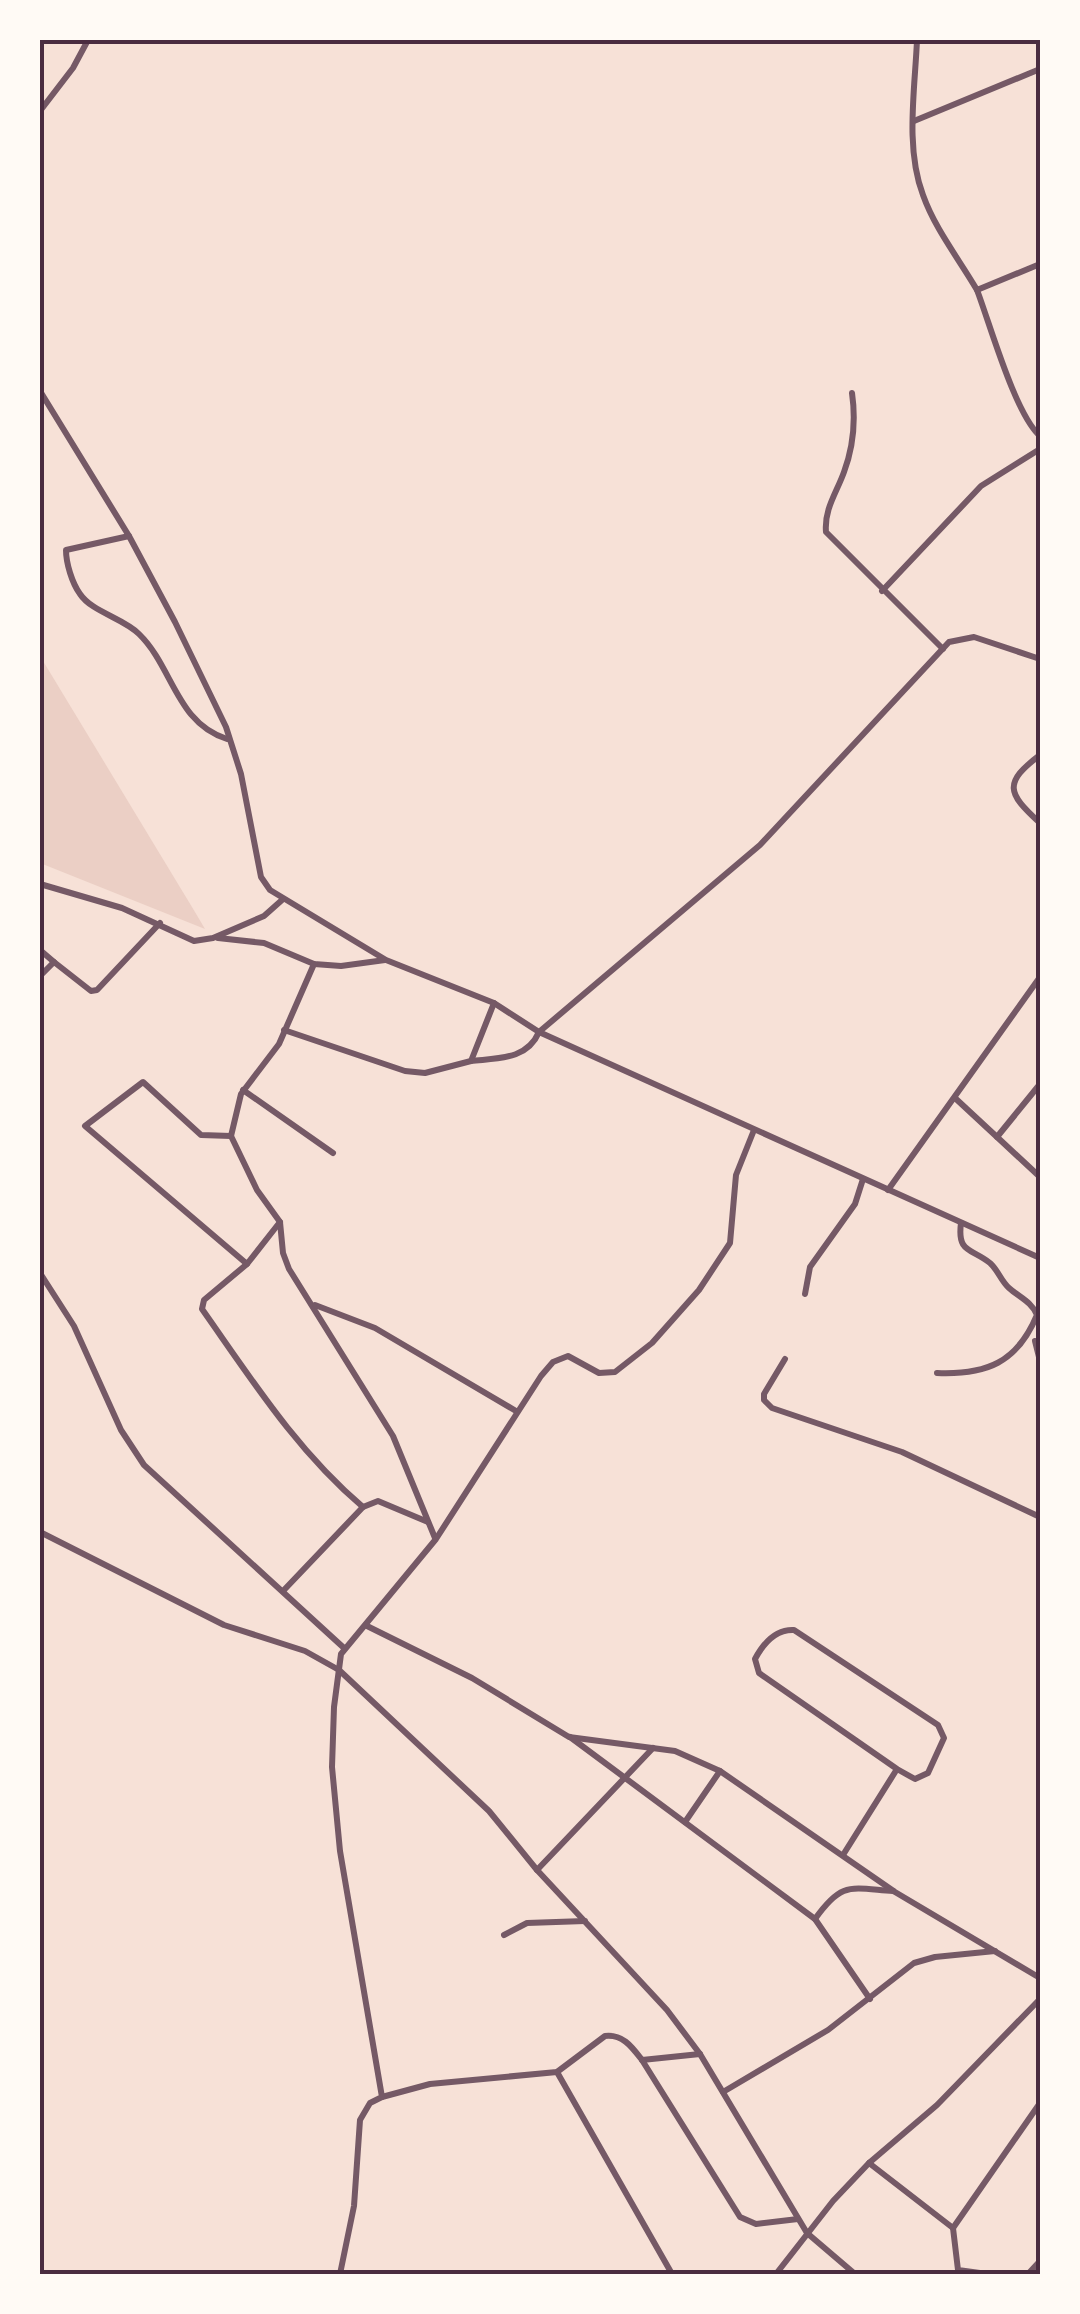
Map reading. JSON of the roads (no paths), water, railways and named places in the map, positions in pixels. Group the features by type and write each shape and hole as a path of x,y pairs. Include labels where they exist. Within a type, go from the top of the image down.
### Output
{"street":[{"path":"40,112 73,68 88,40"},
{"path":"917,40 915,160 923,197 977,290 1021,405 1032,429 1040,436"},
{"path":"914,121 1040,70"},
{"path":"977,290 1040,264"},
{"path":"40,391 129,536 176,622 226,728 241,774 262,877 282,900 386,960 494,1003 539,1032 1040,1258"},
{"path":"852,393 852,450 828,506 824,528 943,649"},
{"path":"882,591 981,486 1040,449"},
{"path":"129,536 66,550 80,594 138,634 193,717 211,734 228,739"},
{"path":"284,1030 410,1073 522,1052 534,1044 539,1032 760,845 954,640 970,636 1040,659"},
{"path":"1040,755 1018,772 1012,790 1023,808 1040,823"},
{"path":"40,884 94,898 160,923 186,939 264,944 314,964 341,966 386,960"},
{"path":"213,938 264,916 282,900"},
{"path":"40,950 91,991 97,990 160,923"},
{"path":"40,976 54,962"},
{"path":"314,964 275,1050 243,1090 231,1136 257,1190 280,1222 285,1261 393,1436 436,1539"},
{"path":"888,1190 1040,977"},
{"path":"471,1060 494,1003"},
{"path":"231,1136 201,1135 143,1082 85,1126 247,1264"},
{"path":"997,1137 1040,1084"},
{"path":"243,1090 334,1153"},
{"path":"955,1098 1040,1177"},
{"path":"382,2097 338,1834 332,1766 344,1648 367,1626 436,1539 541,1376 562,1357 574,1358 606,1375 632,1361 699,1290 730,1244 732,1189 754,1130"},
{"path":"805,1294 810,1266 855,1204 862,1179"},
{"path":"280,1222 247,1264 204,1300 202,1310 293,1439 363,1507"},
{"path":"937,1373 967,1374 997,1366 1035,1321 1036,1310 1010,1289 992,1265 964,1247 959,1236 961,1223"},
{"path":"40,1273 74,1326 136,1454 153,1474 344,1648"},
{"path":"313,1305 375,1328 516,1411"},
{"path":"1025,1336 1037,1342 1040,1361"},
{"path":"785,1359 764,1394 772,1408 902,1452 1040,1518"},
{"path":"284,1590 363,1507 378,1501 429,1522"},
{"path":"40,1532 224,1625 305,1651 339,1670 488,1811 537,1870 630,1966 700,2054 807,2232 855,2274"},
{"path":"367,1626 472,1678 569,1736 685,1822 815,1920 870,1999"},
{"path":"794,1630 938,1726 944,1738 928,1773 915,1778 897,1769 758,1673 755,1659 773,1636 794,1630"},
{"path":"569,1736 675,1750 720,1771 895,1892 1040,1978"},
{"path":"537,1870 653,1748"},
{"path":"843,1855 897,1769"},
{"path":"685,1822 720,1771"},
{"path":"815,1920 835,1894 846,1889 895,1892"},
{"path":"504,1934 528,1922 586,1922"},
{"path":"723,2092 828,2030 914,1963 997,1951"},
{"path":"776,2274 807,2232 870,2163 937,2106 1040,1999"},
{"path":"340,2274 354,2206 360,2120 370,2103 430,2084 557,2072 605,2036 622,2038 642,2060 740,2217 756,2224 798,2219"},
{"path":"642,2060 700,2054"},
{"path":"557,2072 672,2274"},
{"path":"987,2274 958,2272 952,2228 1040,2103"},
{"path":"870,2163 952,2228"},
{"path":"1028,2274 1040,2262"}]}
